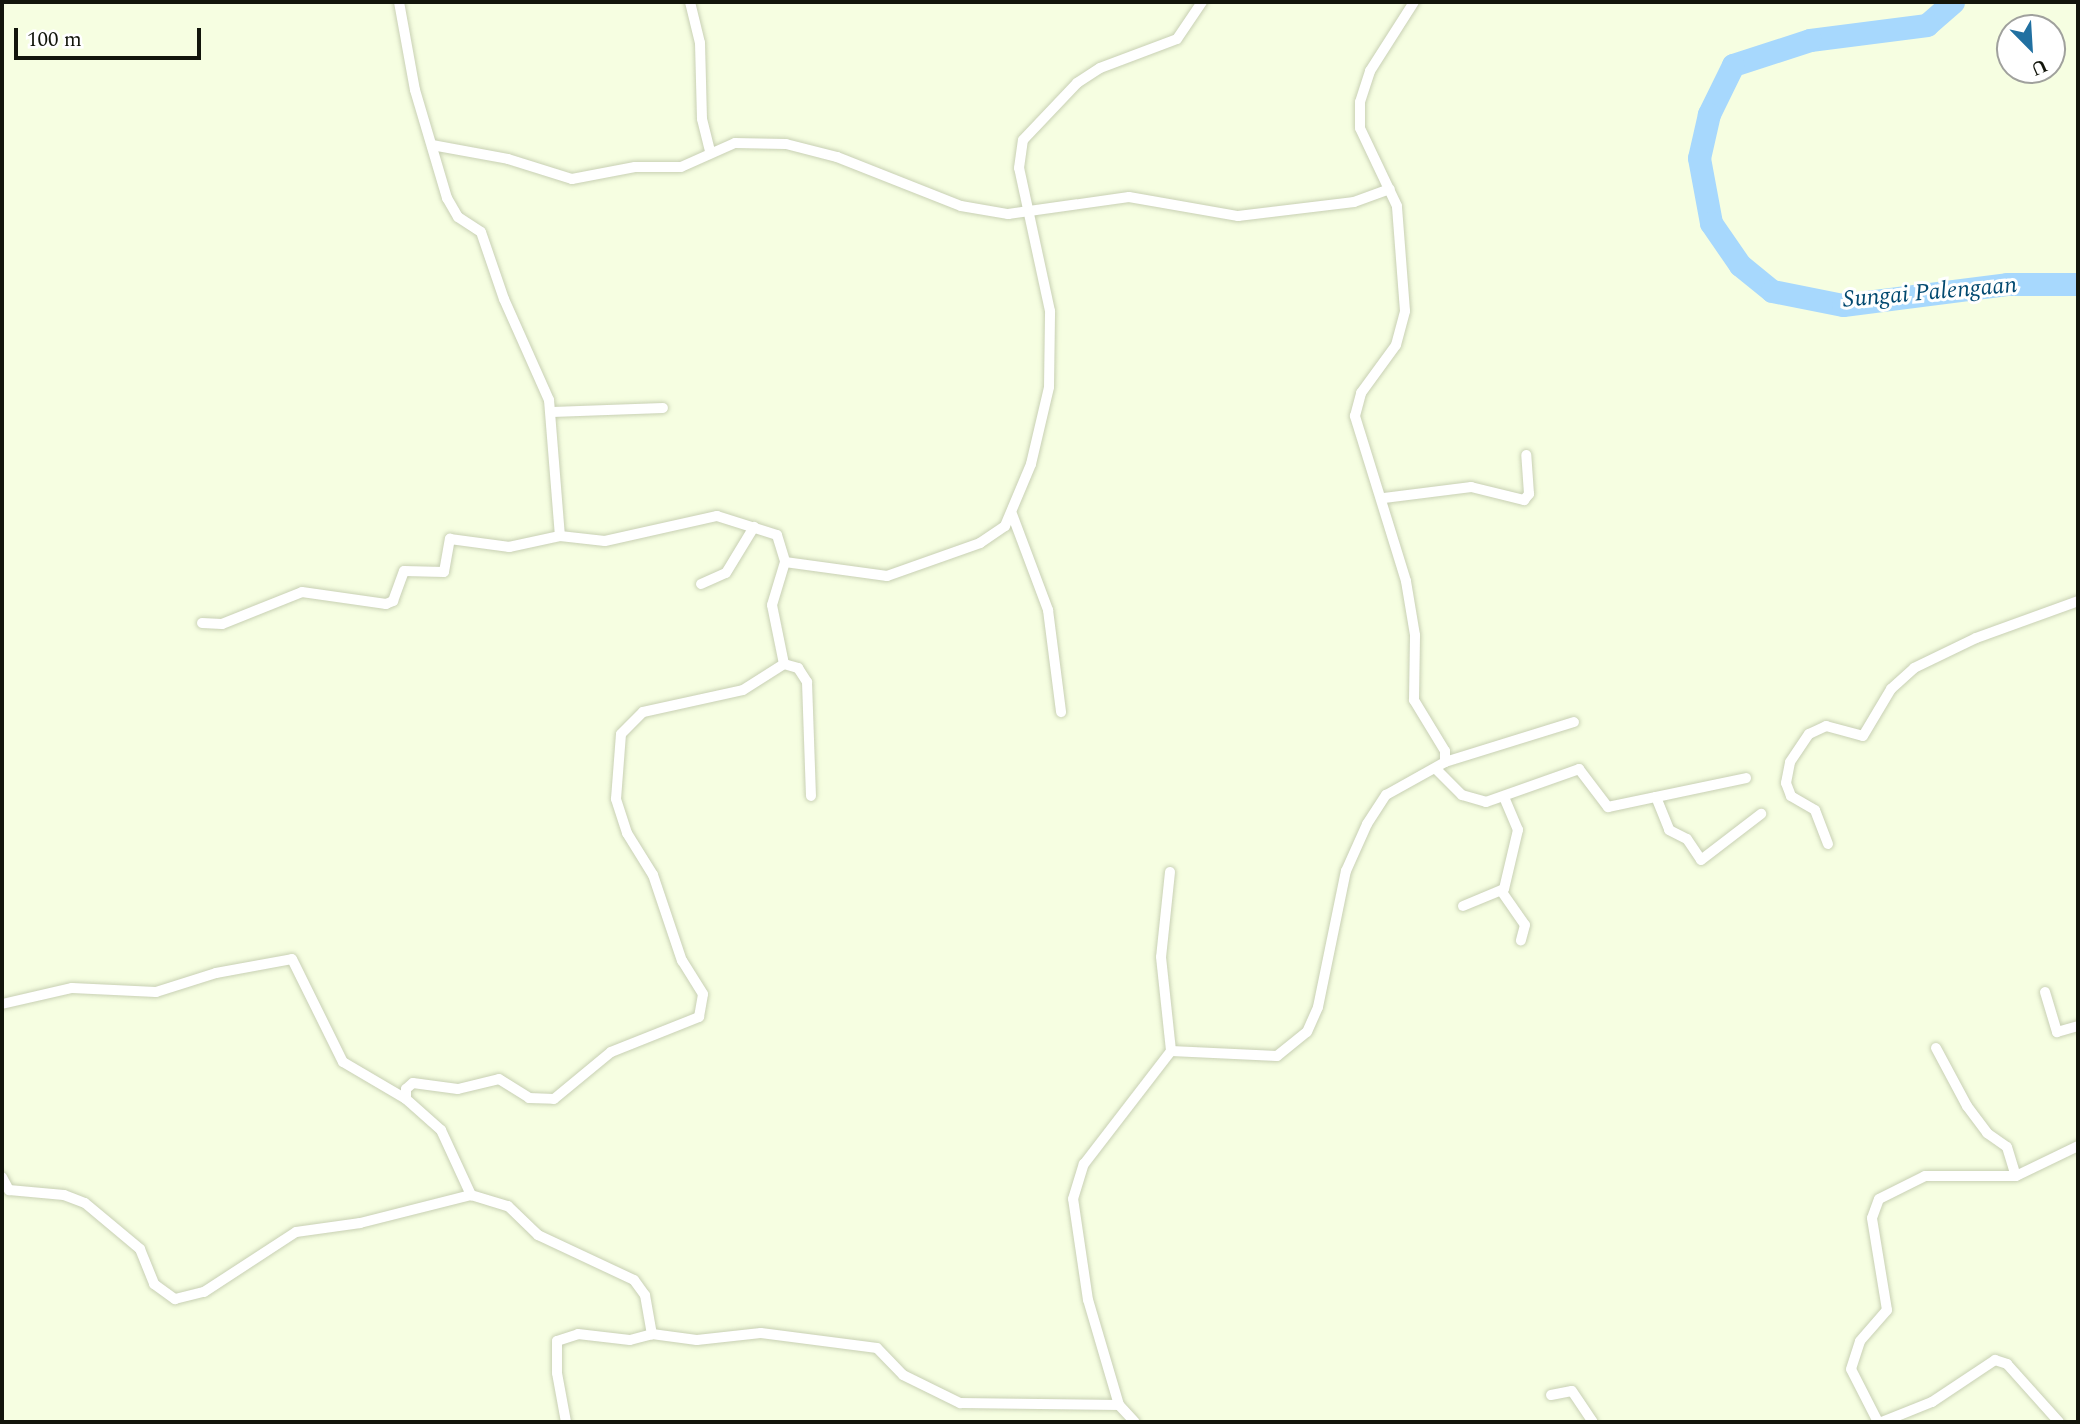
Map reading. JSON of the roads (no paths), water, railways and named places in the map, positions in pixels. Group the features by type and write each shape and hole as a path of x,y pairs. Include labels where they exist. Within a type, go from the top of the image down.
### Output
{"street":[{"path":"399,2 410,70 454,212 481,232 552,412 560,536"},
{"path":"690,2 700,43 702,119 710,152"},
{"path":"785,562 887,576 991,538 1012,514 1037,445 1049,387 1050,311 1018,158 1030,130 1058,99 1100,68 1177,39 1202,2"},
{"path":"1414,2 1370,71 1360,102 1360,128 1390,188 1400,221 1403,328 1355,410 1384,498 1414,619 1414,700 1445,751 1440,765"},
{"path":"432,145 508,159 572,179 635,167 681,167 710,152 760,141 809,147 961,206 1028,215 1129,197 1238,216 1354,202 1390,188"},
{"path":"552,412 663,408"},
{"path":"1384,498 1471,487 1524,500 1529,494 1526,455"},
{"path":"1012,514 1048,610 1061,712"},
{"path":"202,623 222,624 302,592 386,604 393,601 404,571 444,572 450,539 509,547 560,536 614,540 704,517 754,527 780,538 785,562 772,605 784,664"},
{"path":"701,584 726,573 754,527"},
{"path":"1828,845 1815,810 1786,787 1790,762 1809,734 1826,726 1863,736 1891,689 1914,668 1976,638 2078,601"},
{"path":"406,1099 406,1089 413,1083 458,1089 499,1079 529,1098 554,1100 611,1052 699,1017 703,994 682,961 653,875 627,833 616,799 621,734 643,712 743,690 784,664 798,668 807,682 811,796"},
{"path":"1171,1051 1276,1056 1307,1032 1318,1007 1346,871 1367,824 1386,795 1440,765 1574,722"},
{"path":"1440,765 1470,799 1505,799 1577,769 1608,807 1746,778"},
{"path":"1656,797 1669,830 1687,839 1701,860 1760,814"},
{"path":"1505,799 1518,830 1502,892 1525,925 1521,940"},
{"path":"1135,1422 1119,1405 1088,1300 1072,1189 1084,1164 1171,1051 1161,957 1170,872"},
{"path":"1463,906 1502,892"},
{"path":"2,1004 72,988 156,992 216,973 292,959 343,1062 406,1099 446,1136 471,1195"},
{"path":"2045,992 2057,1032 2078,1026"},
{"path":"1937,1048 1967,1106 1987,1133 2007,1147 2016,1177"},
{"path":"2059,1422 2007,1364 1995,1360 1932,1402 1880,1422 1851,1368 1860,1341 1888,1305 1872,1218 1875,1206 1914,1178 2016,1177 2078,1146"},
{"path":"2,1177 9,1190 64,1195 85,1203 140,1249 154,1284 175,1299 204,1292 296,1232 359,1223 471,1195 508,1206 538,1235 628,1275 645,1295 652,1334"},
{"path":"566,1422 557,1373 558,1341 578,1334 630,1340 652,1334 697,1340 761,1333 877,1348 903,1375 960,1403 1119,1405"},
{"path":"1551,1395 1572,1391 1593,1422"}],"waterway":[{"name":"Sungai Palengaan","path":"1953,2 1927,25 1810,40 1733,65 1709,114 1699,158 1711,223 1740,265 1772,291 1843,305 2007,284 2078,284"}]}
